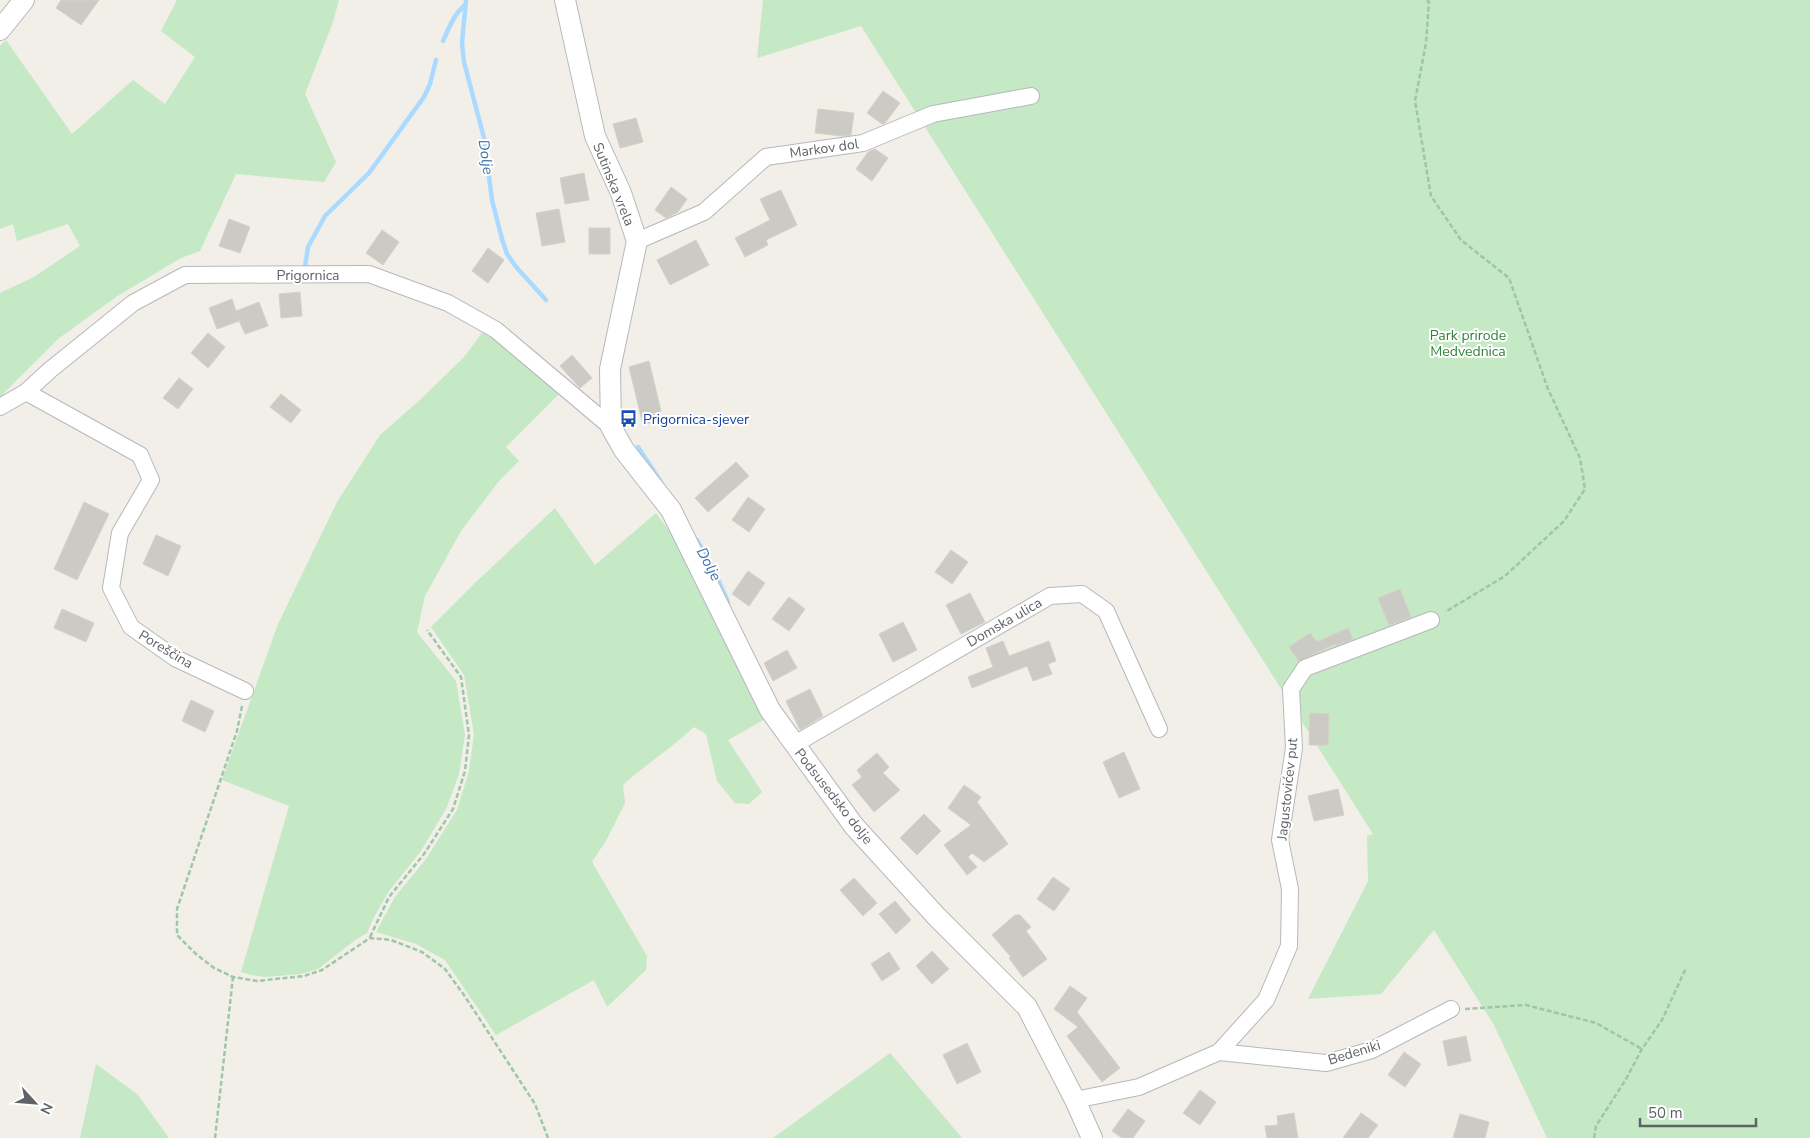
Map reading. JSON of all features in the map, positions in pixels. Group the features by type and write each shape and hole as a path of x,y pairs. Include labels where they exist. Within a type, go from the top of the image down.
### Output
{"street":[{"path":"0,30 24,0"},
{"name":"Sutinska vrela","path":"565,0 595,136 622,193 637,241 610,369 610,427"},
{"name":"Markov dol","path":"637,241 704,212 766,157 864,143 933,114 1031,96"},
{"name":"Prigornica","path":"0,407 26,392 50,370 133,303 185,275 369,274 448,303 496,330 610,427"},
{"name":"Poreščina","path":"26,392 140,455 151,480 120,533 111,588 131,627 175,658 245,691"},
{"name":"Podsusedsko dolje","path":"610,427 624,450 671,510 770,710 854,826 936,916 1027,1007 1075,1100 1092,1138"},
{"name":"Domska ulica","path":"795,744 1050,596 1082,594 1106,611 1159,729"},
{"name":"Jagustovićev put","path":"1075,1100 1139,1087 1219,1052 1266,1000 1288,946 1290,889 1280,840 1294,748 1291,689 1305,668 1431,620"},
{"name":"Bedeniki","path":"1219,1052 1326,1063 1372,1050 1451,1009"}],"path":[{"path":"1427,0 1429,2 1426,43 1416,101 1431,196 1461,240 1509,278 1548,389 1580,458 1585,489 1564,521 1504,576 1431,620"},
{"path":"245,691 237,731 177,909 176,935 208,963 233,977 257,982 304,976 322,970 370,938 389,897 424,854 453,809 465,771 469,736 461,678 427,630"},
{"path":"370,938 391,940 422,952 445,969 535,1104 548,1138"},
{"path":"1594,1138 1596,1126 1626,1079 1642,1049 1662,1020 1686,968"},
{"path":"214,1138 233,977"},
{"path":"1451,1009 1526,1005 1596,1023 1642,1049"}],"green space":[{"path":"177,0 339,0 333,22 305,94 336,162 324,182 236,174 200,251 181,258 116,297 58,339 0,397 0,293 34,277 80,246 68,224 17,241 13,224 0,229 0,46 6,40 72,134 133,80 165,104 195,57 161,31"},
{"name":"Park prirode Medvednica","path":"763,0 1810,0 1810,1138 1547,1138 1494,1025 1434,930 1381,994 1308,999 1368,881 1367,836 1373,834 861,26 757,58"},
{"path":"485,329 561,392 506,447 519,461 499,481 461,531 425,596 417,632 456,681 465,735 459,774 447,807 421,851 389,891 367,933 318,969 301,974 265,977 241,972 289,806 222,780 278,624 337,502 380,435 420,400 464,357"},
{"path":"555,508 595,565 656,513 691,560 740,673 767,718 728,740 762,792 749,804 735,803 717,781 706,734 694,727 623,785 625,803 607,839 592,862 647,956 646,970 607,1007 594,980 496,1035 445,960 416,944 376,932 395,897 426,859 457,810 469,771 474,734 464,675 431,627"},
{"path":"890,1053 962,1138 773,1138"},
{"path":"96,1064 137,1094 169,1138 80,1138"}],"building":[{"path":"61,0 99,0 81,25 56,8"},
{"path":"883,91 900,103 885,123 882,124 867,113"},
{"path":"818,109 854,113 851,135 815,133"},
{"path":"636,118 643,142 620,148 613,124"},
{"path":"875,149 888,158 872,181 856,169 868,152"},
{"path":"584,173 589,200 565,204 560,178"},
{"path":"671,187 687,199 678,212 666,218 655,210"},
{"path":"781,190 797,225 766,240 768,245 745,257 735,238 770,220 760,199"},
{"path":"559,209 565,242 542,246 536,213"},
{"path":"229,219 250,227 240,253 219,246"},
{"path":"589,228 610,228 610,254 589,254"},
{"path":"382,230 399,242 383,265 366,253"},
{"path":"696,240 709,265 670,285 657,260"},
{"path":"488,248 504,260 488,283 472,271"},
{"path":"300,292 302,316 281,318 279,294"},
{"path":"232,299 236,311 259,302 268,326 245,334 237,316 239,321 217,329 209,308"},
{"path":"208,333 225,347 208,368 191,353"},
{"path":"572,355 592,378 580,388 560,366"},
{"path":"649,361 661,411 654,413 656,421 643,425 629,367"},
{"path":"179,378 193,389 178,409 163,398"},
{"path":"281,394 301,410 291,423 270,407"},
{"path":"736,462 749,476 708,512 695,498"},
{"path":"748,497 765,509 749,532 732,520"},
{"path":"84,502 109,514 77,580 54,569"},
{"path":"156,535 181,546 168,576 143,564"},
{"path":"951,550 968,562 952,584 935,572"},
{"path":"748,571 765,583 749,606 732,594"},
{"path":"1400,589 1411,617 1389,625 1378,598"},
{"path":"970,593 985,622 961,634 946,605"},
{"path":"789,597 805,609 789,631 772,619"},
{"path":"62,609 94,623 86,642 54,628"},
{"path":"903,622 917,650 893,662 879,634"},
{"path":"1348,628 1353,639 1336,646 1335,644 1299,661 1289,647 1310,633 1317,642"},
{"path":"1003,641 1009,656 1049,641 1056,661 1048,664 1052,674 1033,681 1027,666 972,688 968,677 993,667 986,648"},
{"path":"787,650 797,668 773,681 764,663"},
{"path":"810,689 823,716 800,730 786,701"},
{"path":"191,700 214,711 205,732 182,721"},
{"path":"1310,713 1329,714 1328,745 1309,745"},
{"path":"1124,752 1140,789 1119,798 1103,762"},
{"path":"877,753 889,767 883,773 900,790 874,812 852,785 862,777 857,770"},
{"path":"964,785 981,797 977,802 1008,844 984,862 972,853 968,857 977,867 967,875 944,845 971,825 948,808"},
{"path":"1338,789 1344,815 1314,821 1308,796"},
{"path":"924,814 941,831 917,855 900,838"},
{"path":"1053,877 1070,889 1054,911 1037,899"},
{"path":"854,878 877,903 863,916 840,890"},
{"path":"895,901 911,920 896,934 879,914"},
{"path":"1015,915 1020,915 1031,927 1026,931 1047,959 1023,977 1009,958 1011,957 992,935"},
{"path":"932,951 949,969 932,984 916,966"},
{"path":"889,952 900,969 882,981 871,964"},
{"path":"1070,986 1087,998 1077,1012 1120,1068 1102,1082 1067,1036 1078,1027 1054,1009"},
{"path":"1466,1036 1471,1061 1448,1066 1443,1041"},
{"path":"967,1043 981,1072 957,1084 943,1055"},
{"path":"1404,1052 1421,1064 1405,1087 1388,1075"},
{"path":"1200,1090 1216,1102 1200,1125 1183,1113"},
{"path":"1128,1109 1145,1121 1133,1138 1122,1138 1112,1131"},
{"path":"1294,1113 1298,1138 1267,1138 1265,1126 1278,1125 1277,1116"},
{"path":"1361,1113 1378,1125 1368,1138 1343,1138"},
{"path":"1460,1114 1489,1122 1485,1138 1453,1138"}],"waterway":[{"name":"Dolje","path":"466,0 462,43 464,62 484,138 492,200 502,239 507,254 517,268 546,300"},
{"path":"443,41 455,17 465,5"},
{"path":"305,267 308,247 325,216 369,173 424,97 430,84 436,60"},
{"name":"Dolje","path":"638,447 661,482"},
{"name":"Dolje","path":"697,540 712,566 728,602"}],"place":[{"name":"Prigornica-sjever","path":"629,419"}]}
